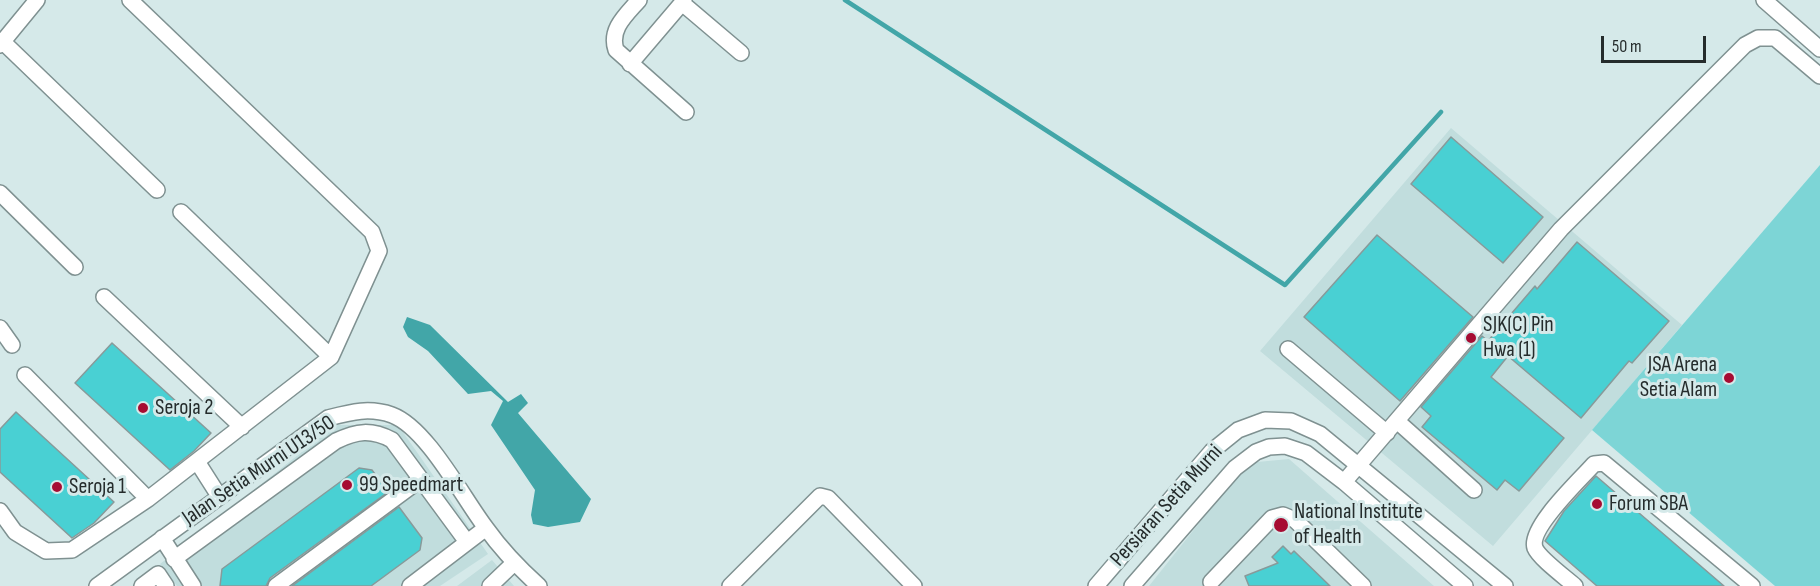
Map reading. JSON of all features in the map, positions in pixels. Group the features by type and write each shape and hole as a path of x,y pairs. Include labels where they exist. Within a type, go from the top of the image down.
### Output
{"street":[{"path":"37,0 1,43 157,190"},
{"path":"0,511 15,532 46,551 72,550 148,499 198,463 331,357 379,251 372,232 130,0"},
{"path":"639,0 618,24 614,35 616,50 686,112"},
{"path":"1764,0 1820,49"},
{"path":"630,64 683,1 741,53"},
{"path":"1344,482 1561,229 1745,45 1758,38 1775,38 1820,76"},
{"path":"0,193 75,267"},
{"path":"181,212 331,357"},
{"path":"104,297 242,427"},
{"path":"0,328 12,345"},
{"path":"1287,349 1474,490"},
{"path":"25,375 148,499"},
{"name":"Jalan Setia Murni U13/50","path":"106,583 219,495 328,418 363,409 394,416 424,440 486,528 514,563 539,586"},
{"name":"Persiaran Setia Murni","path":"1096,586 1212,451 1238,430 1265,420 1292,421 1320,434 1505,586"},
{"path":"174,559 336,441 355,432 376,432 392,440 467,542"},
{"name":"Persiaran Setia Murni","path":"1132,586 1235,468 1256,452 1269,447 1285,446 1306,453 1344,482 1465,586"},
{"path":"198,463 219,495"},
{"path":"1575,586 1536,550 1533,538 1540,525 1594,464 1604,463 1752,586"},
{"path":"276,586 421,479"},
{"path":"730,586 820,496 828,498 914,586"},
{"path":"1209,580 1272,518 1283,514 1295,520 1363,586"},
{"path":"410,586 486,528"},
{"path":"162,538 193,586"},
{"path":"490,586 514,563"},
{"path":"142,586 158,574 166,586"}],"shaded area":[{"name":"SJK(C) Pin Hwa (1)","path":"1451,128 1682,325 1493,546 1260,351"},
{"name":"JSA Arena Setia Alam","path":"1820,165 1820,586 1775,586 1592,430"},
{"path":"407,317 430,325 508,402 521,394 528,403 518,413 591,499 580,522 548,527 533,524 531,515 535,490 491,425 503,401 491,391 468,394 428,351 408,337 403,327"},
{"path":"336,425 398,425 488,554 440,586 177,586 160,564"},
{"name":"National Institute of Health","path":"1289,459 1434,586 1149,586 1247,463"},
{"path":"492,560 514,586 457,586"}],"building":[{"path":"1451,137 1543,217 1503,263 1411,184"},
{"path":"1377,235 1473,317 1400,401 1304,317"},
{"path":"1577,242 1669,321 1632,363 1629,361 1581,418 1508,356 1491,377 1564,438 1519,491 1505,480 1497,490 1422,427 1431,416 1421,407 1482,336 1488,341 1535,286 1537,289"},
{"name":"Seroja 2","path":"112,343 211,433 194,451 170,470 75,383"},
{"name":"Seroja 1","path":"16,412 114,502 94,523 72,538 0,472 0,429"},
{"path":"359,468 372,470 388,492 270,578 266,586 220,586 222,569"},
{"name":"Forum SBA","path":"1596,476 1724,586 1597,586 1545,541 1564,511"},
{"path":"399,507 422,538 420,550 371,586 292,586"},
{"path":"1283,546 1291,554 1294,551 1330,586 1249,586 1245,576 1278,563 1272,557"}],"waterway":[{"path":"845,0 1285,285 1441,112"}],"place":[{"name":"SJK(C) Pin Hwa (1)","path":"1471,338"},
{"name":"JSA Arena Setia Alam","path":"1729,378"},
{"name":"Seroja 2","path":"143,408"},
{"name":"99 Speedmart","path":"347,485"},
{"name":"Seroja 1","path":"57,487"},
{"name":"Forum SBA","path":"1597,504"},
{"name":"National Institute of Health","path":"1281,525"}]}
